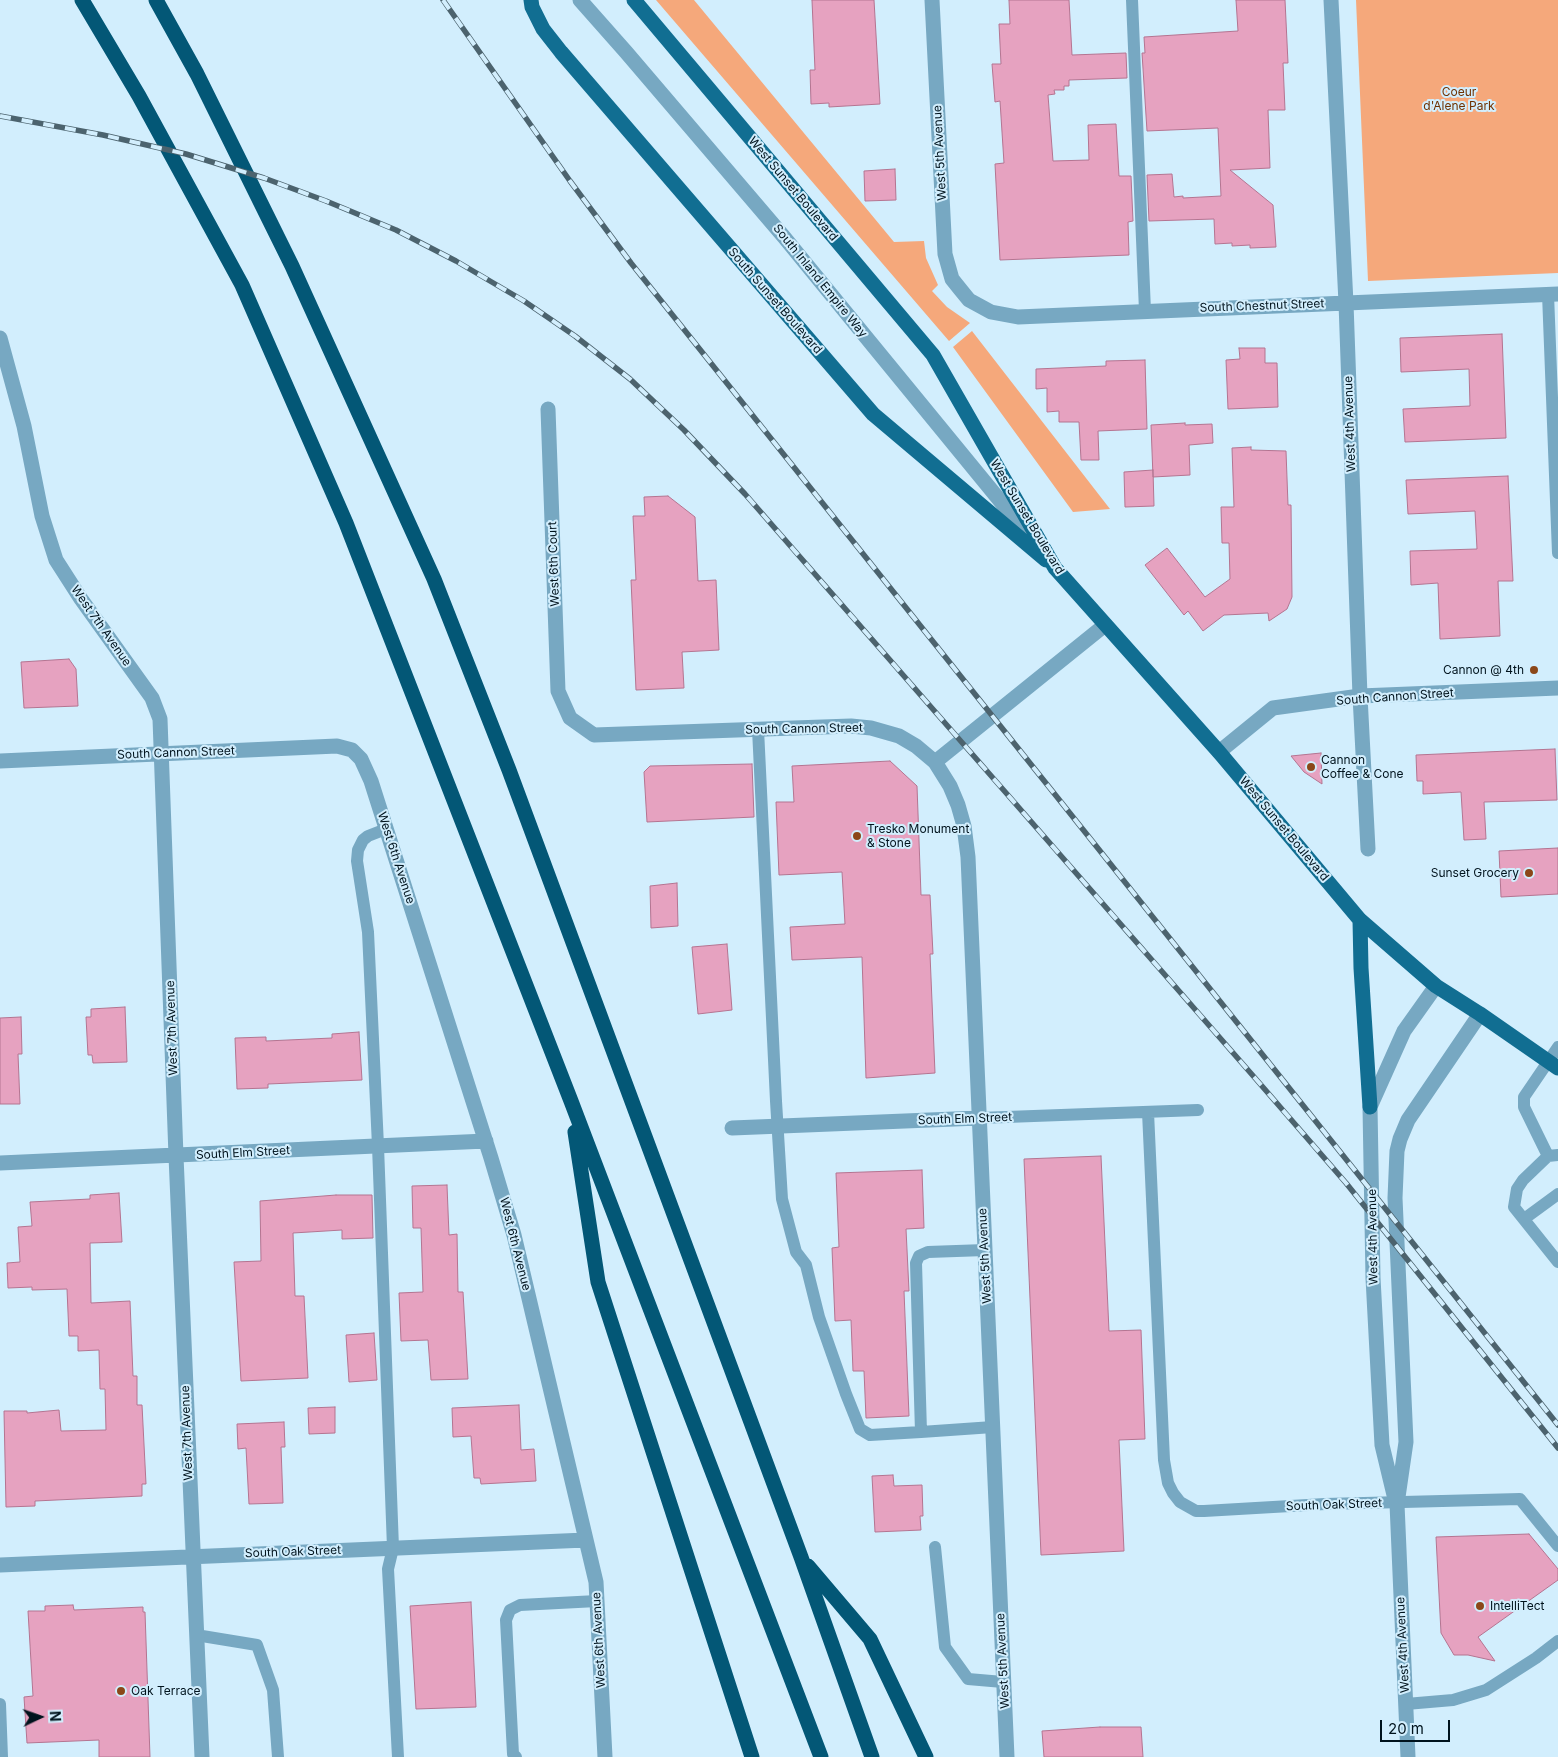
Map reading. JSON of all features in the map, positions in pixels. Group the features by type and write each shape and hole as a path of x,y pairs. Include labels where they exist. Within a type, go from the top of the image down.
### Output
{"highway":[{"path":"82,0 139,96 242,285 346,523 821,1757"},
{"path":"156,0 196,74 292,266 434,579 509,770 801,1557 872,1757"},
{"path":"570,1101 598,1282 752,1757"},
{"path":"801,1557 870,1639 926,1757"}],"main road":[{"name":"South Sunset Boulevard","path":"531,0 543,29 560,52 873,414 1055,568"},
{"name":"West Sunset Boulevard","path":"634,0 933,356 1055,568 1219,752 1360,920 1436,986 1553,1064"},
{"path":"1360,920 1361,968 1370,1107"}],"street":[{"name":"South Inland Empire Way","path":"580,0 784,237 1055,568"},
{"name":"West 5th Avenue","path":"932,0 945,254 952,278 969,300"},
{"name":"West 4th Avenue","path":"1331,0 1346,303 1360,696 1368,849"},
{"name":"South Chestnut Street","path":"969,300 991,312 1018,317 1553,294"},
{"name":"West 7th Avenue","path":"0,338 24,426 42,516 56,560 156,704 160,719 192,1556 202,1757"},
{"name":"West 6th Court","path":"548,409 558,691 570,718"},
{"path":"936,762 1105,625"},
{"name":"South Cannon Street","path":"1219,752 1273,708 1360,696 1558,688"},
{"name":"South Cannon Street","path":"570,718 594,735 851,726 871,728 899,736 916,746 936,762"},
{"name":"South Cannon Street","path":"0,760 331,746 352,750"},
{"name":"West 6th Avenue","path":"352,750 358,754 368,772 486,1141 514,1235 596,1582 604,1757"},
{"name":"West 5th Avenue","path":"936,762 950,786 958,805 966,839 1007,1757"},
{"name":"West 4th Avenue","path":"1397,1504 1382,1446 1374,1278 1370,1107 1404,1031 1436,986"},
{"name":"West 4th Avenue","path":"1408,1757 1397,1504 1406,1442 1396,1198 1397,1152 1408,1120 1480,1014"},
{"name":"South Elm Street","path":"732,1128 979,1118"},
{"name":"South Elm Street","path":"0,1163 486,1141"},
{"name":"South Oak Street","path":"0,1565 586,1540"}],"lane":[{"path":"1132,0 1145,311"},
{"path":"1553,294 1558,553"},
{"path":"758,729 782,1199 796,1252 806,1265 819,1317 860,1429 870,1435 993,1427"},
{"path":"386,829 366,837 360,845 357,855 357,867 368,932 378,1146 393,1548 388,1569 398,1757"},
{"path":"1558,1047 1553,1064 1524,1097 1524,1107 1553,1155 1522,1180 1517,1189 1514,1207 1558,1262"},
{"name":"South Elm Street","path":"979,1118 1198,1110"},
{"name":"South Oak Street","path":"1148,1112 1164,1460 1168,1483 1180,1502 1196,1511 1364,1503 1397,1504 1520,1499 1558,1546"},
{"path":"1524,1219 1558,1194"},
{"path":"921,1432 916,1263 919,1256 928,1252 985,1250"},
{"path":"935,1547 945,1647 968,1679 1003,1682"},
{"path":"514,1756 506,1620 510,1610 520,1605 598,1601"},
{"path":"196,1635 257,1645 273,1690 278,1757"},
{"path":"1406,1704 1453,1700 1486,1690 1536,1658 1558,1641"},
{"path":"0,1704 2,1757"}],"green space":[{"path":"656,0 694,0 894,242 924,241 926,258 938,285 932,291 947,307 970,323 949,341"},
{"name":"Coeur d'Alene Park","path":"1356,0 1558,0 1558,273 1368,281"},
{"path":"972,331 1110,509 1073,512 953,347"}],"building":[{"path":"812,0 874,0 880,104 829,107 829,103 811,104 810,70 815,70"},
{"path":"1009,0 1069,0 1072,55 1126,53 1127,78 1069,80 1069,86 1064,86 1064,90 1054,90 1055,94 1048,95 1053,161 1089,160 1088,125 1116,124 1119,176 1131,176 1133,221 1128,222 1129,255 1000,260 995,164 1004,163 1000,101 995,102 992,64 1001,64 999,24 1010,24"},
{"path":"1236,0 1285,0 1288,63 1283,63 1285,110 1268,110 1270,168 1230,170 1273,205 1276,247 1250,248 1250,245 1232,246 1232,243 1215,244 1214,219 1149,221 1147,175 1172,174 1174,197 1221,196 1218,128 1147,131 1142,53 1145,53 1144,37 1238,31"},
{"path":"895,169 896,200 865,201 864,171"},
{"path":"1502,334 1506,438 1405,442 1403,409 1470,406 1469,369 1401,372 1400,338"},
{"path":"1239,348 1265,348 1265,363 1277,363 1278,407 1228,409 1226,360 1240,359"},
{"path":"1145,360 1147,429 1098,431 1099,460 1081,460 1079,422 1059,422 1059,411 1047,412 1047,388 1036,389 1036,369 1106,366 1106,361"},
{"path":"1185,423 1185,425 1212,424 1213,443 1189,445 1190,475 1153,477 1151,425"},
{"path":"1251,447 1251,450 1286,451 1288,505 1291,505 1292,597 1287,609 1269,621 1268,613 1224,615 1203,631 1188,611 1184,615 1145,565 1167,548 1205,597 1230,579 1229,543 1222,543 1221,507 1234,507 1232,448"},
{"path":"1153,470 1154,506 1125,507 1124,472"},
{"path":"1508,476 1513,581 1498,581 1500,636 1440,639 1438,583 1411,585 1410,551 1477,549 1475,511 1408,514 1406,480"},
{"path":"668,496 695,517 698,581 716,580 719,650 682,652 684,688 636,690 631,580 636,580 633,516 645,516 644,497"},
{"path":"69,659 76,669 78,706 24,708 21,662"},
{"path":"1555,749 1557,800 1484,802 1486,839 1464,840 1461,792 1423,794 1423,781 1417,781 1416,755"},
{"name":"Cannon Coffee & Cone","path":"1321,753 1322,784 1304,772 1291,756"},
{"path":"890,761 917,786 921,895 930,895 933,954 930,954 935,1073 866,1078 862,957 792,960 790,927 845,924 842,872 779,875 776,802 794,802 792,766"},
{"path":"752,764 754,817 647,822 644,772 650,766"},
{"name":"Sunset Grocery","path":"1558,848 1558,894 1501,897 1499,851"},
{"path":"677,883 678,926 651,928 650,886"},
{"path":"727,944 732,1010 698,1014 692,947"},
{"path":"125,1007 127,1062 93,1063 92,1055 88,1055 86,1017 91,1017 91,1009"},
{"path":"21,1017 22,1054 18,1054 20,1104 0,1104 0,1018"},
{"path":"359,1032 362,1080 268,1084 268,1088 237,1089 235,1038 266,1037 266,1041 332,1038 332,1034"},
{"path":"1101,1156 1109,1331 1141,1330 1145,1439 1119,1440 1124,1551 1041,1555 1024,1159"},
{"path":"922,1170 924,1228 906,1229 909,1291 904,1291 909,1416 866,1418 864,1371 853,1371 851,1320 835,1321 832,1248 839,1247 836,1173"},
{"path":"447,1185 449,1235 457,1234 458,1292 463,1292 468,1379 431,1380 428,1340 401,1341 399,1293 423,1292 421,1228 413,1228 412,1186"},
{"path":"119,1193 122,1242 90,1243 91,1303 130,1301 133,1376 137,1376 137,1405 142,1405 146,1484 142,1484 142,1496 35,1501 35,1506 6,1507 4,1411 27,1411 27,1413 59,1410 61,1431 106,1430 105,1389 100,1389 99,1350 78,1351 78,1336 69,1336 67,1289 32,1290 32,1287 8,1288 7,1263 20,1262 18,1227 32,1226 30,1202 90,1199 90,1195"},
{"path":"336,1195 372,1195 373,1238 342,1239 342,1230 293,1233 295,1296 304,1296 308,1378 241,1381 234,1262 261,1261 260,1201"},
{"path":"374,1333 377,1380 349,1382 346,1335"},
{"path":"519,1405 521,1450 534,1449 536,1481 481,1484 480,1478 474,1478 471,1436 453,1437 452,1408"},
{"path":"335,1407 335,1433 309,1434 308,1408"},
{"path":"284,1422 285,1447 281,1447 283,1503 249,1504 246,1448 238,1449 237,1424"},
{"path":"893,1475 894,1486 922,1485 923,1516 920,1516 921,1530 875,1532 872,1476"},
{"name":"IntelliTect","path":"1529,1534 1558,1569 1558,1580 1478,1637 1495,1661 1468,1655 1454,1655 1441,1633 1436,1537"},
{"path":"471,1602 476,1707 416,1709 410,1606"},
{"path":"73,1605 74,1610 143,1607 143,1612 145,1612 150,1757 99,1757 99,1740 27,1743 24,1697 33,1696 28,1611 45,1611 45,1606"},
{"path":"1100,1727 1141,1727 1143,1757 1044,1757 1042,1731"}],"railway":[{"path":"443,0 570,181 631,263 1558,1425"},
{"path":"0,116 103,135 186,154 264,178 396,230 456,261 524,301 575,336 630,379 684,430 745,494 1255,1078 1346,1183 1558,1448"}],"place":[{"name":"Cannon @ 4th","path":"1534,670"},
{"name":"Cannon Coffee & Cone","path":"1311,767"},
{"name":"Tresko Monument & Stone","path":"857,836"},
{"name":"Sunset Grocery","path":"1529,873"},
{"name":"IntelliTect","path":"1480,1606"},
{"name":"Oak Terrace","path":"121,1691"}]}
